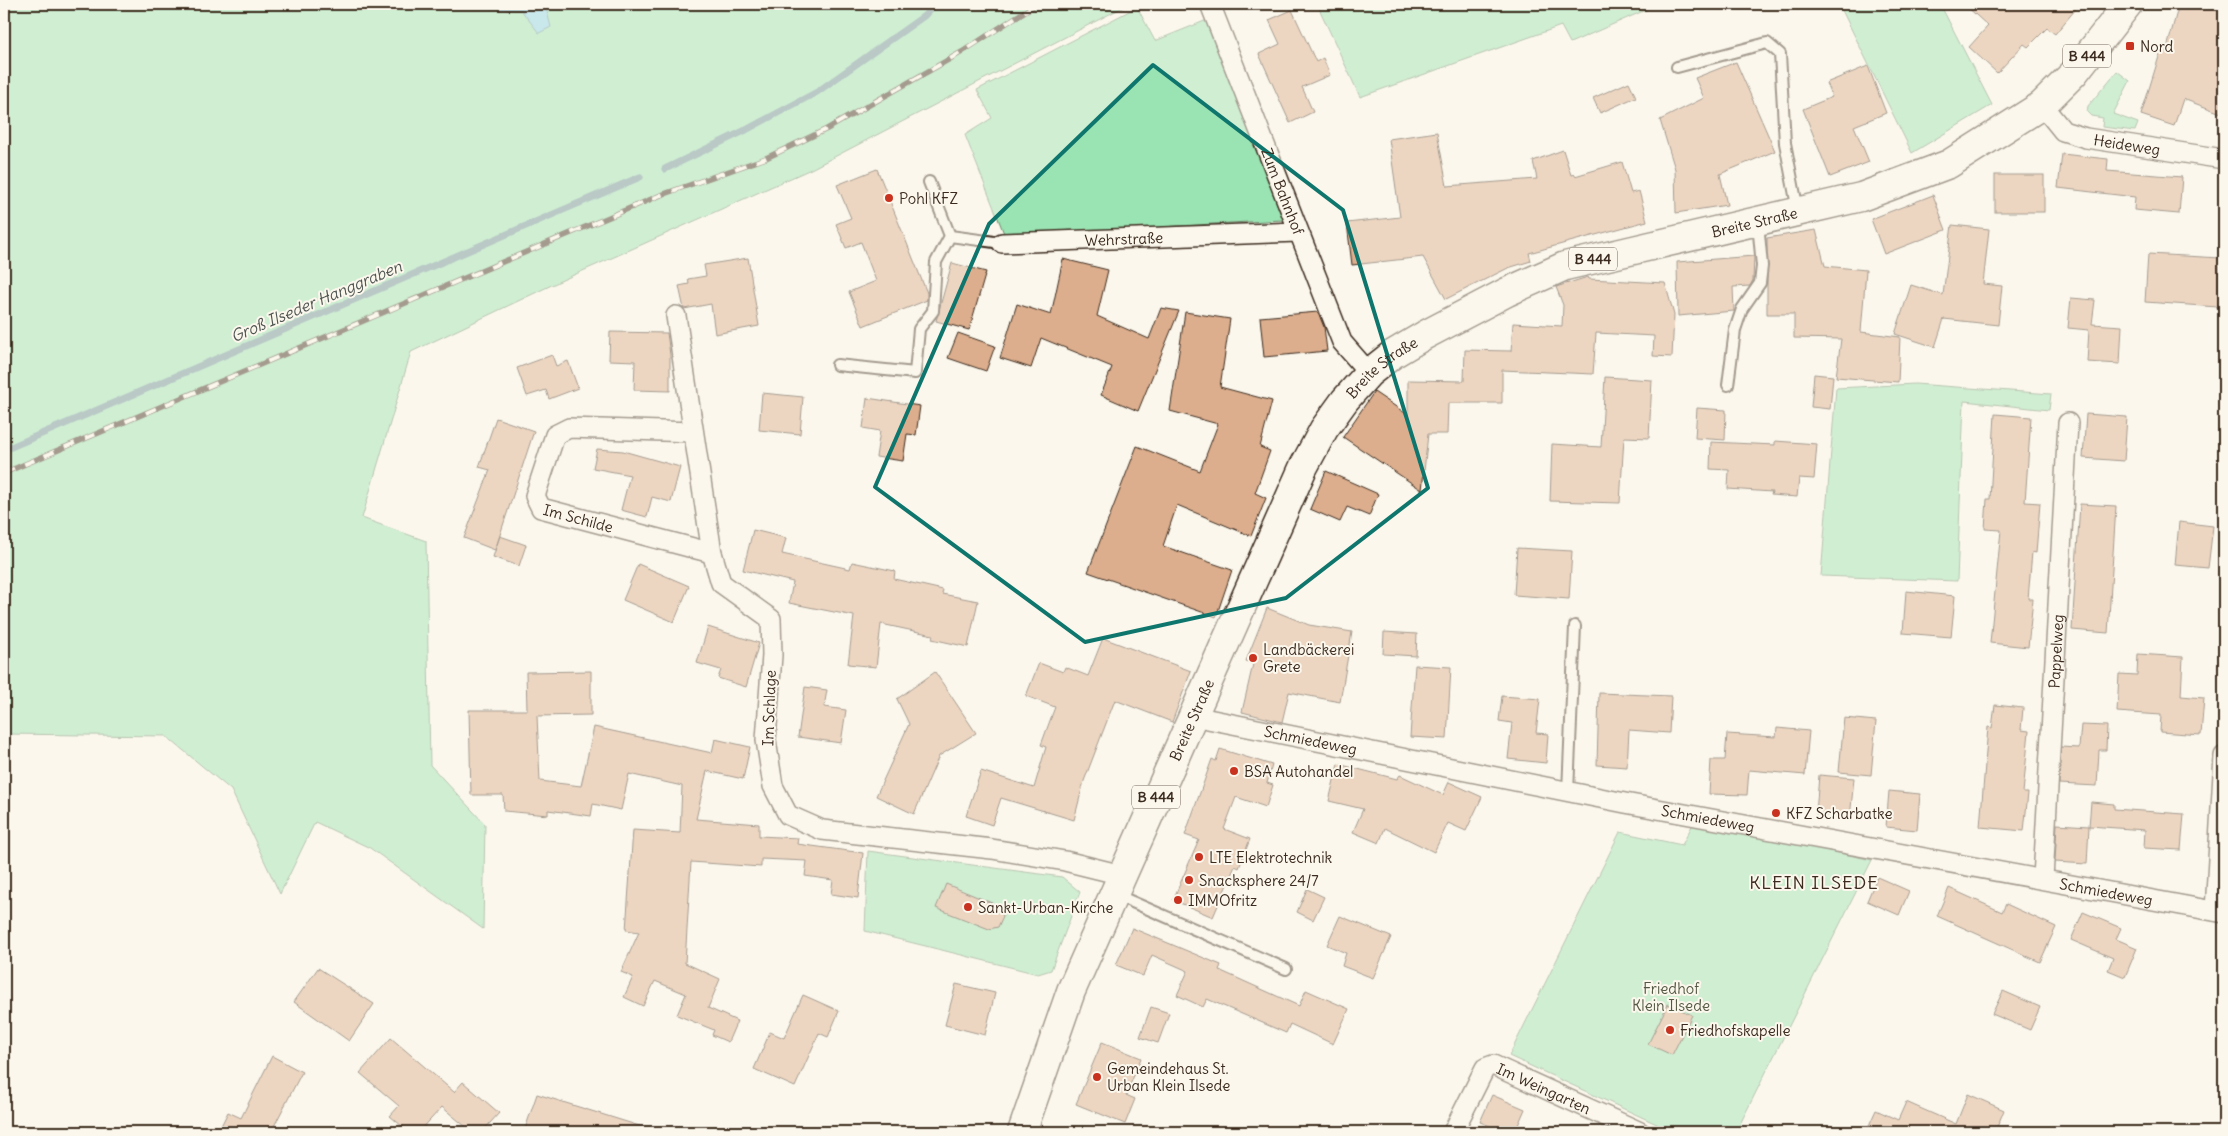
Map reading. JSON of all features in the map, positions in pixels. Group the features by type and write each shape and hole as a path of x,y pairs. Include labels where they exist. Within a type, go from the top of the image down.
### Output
{"main road":[{"name":"Breite Straße","path":"1022,1132 1072,991 1117,884 1303,468 1324,429 1345,400 1369,373 1393,354 1425,335 1507,292 1565,266 1861,197 1949,164 2042,105 2074,73 2128,4"}],"street":[{"name":"Zum Bahnhof","path":"1210,4 1342,342 1369,373"},
{"name":"Heideweg","path":"2042,105 2063,131 2086,138 2224,159"},
{"name":"Wehrstraße","path":"1002,243 1298,232"},
{"name":"Im Schlage","path":"676,316 712,553 721,583 771,619 772,654 766,740 773,786 788,815 822,830 992,849 1065,861 1117,884"},
{"name":"Pappelweg","path":"2043,879 2068,424"},
{"name":"Im Schilde","path":"693,432 569,428 555,435 535,496 540,508 712,553"},
{"name":"Schmiedeweg","path":"1193,716 1568,792 2220,912"},
{"path":"2220,912 2224,756"},
{"name":"Im Weingarten","path":"1453,1132 1485,1068 1493,1065 1640,1132"}],"lane":[{"path":"1677,67 1767,43 1780,54 1784,143 1798,212"},
{"path":"837,365 915,374 919,329 933,311 936,262 950,236 929,182"},
{"path":"1728,385 1735,330 1742,309 1760,283 1762,266 1758,222"},
{"name":"Wehrstraße","path":"950,236 1002,243"},
{"path":"1568,792 1575,626"},
{"path":"1117,884 1286,969"}],"highlighted area":[{"path":"1153,65 1343,210 1428,488 1286,598 1085,642 875,487 989,224"}],"green space":[{"path":"4,4 1129,4 811,169 558,282 411,352 362,518 426,541 430,765 485,824 483,929 370,848 315,822 280,894 231,790 166,736 4,734"},
{"path":"1317,4 1646,4 1648,9 1570,43 1561,26 1360,97"},
{"path":"1839,4 1940,4 1992,105 1912,153"},
{"path":"1137,7 1155,41 1207,20 1283,220 1005,236 965,135 992,118 977,90"},
{"path":"2117,71 2130,81 2113,114 2138,123 2135,131 2102,127 2103,118 2091,116 2087,112 2088,106"},
{"path":"1915,384 2051,394 2049,410 1964,401 1957,581 1821,576 1836,388"},
{"name":"Friedhof Klein Ilsede","path":"1694,822 1872,860 1736,1132 1674,1132 1509,1056 1620,832 1682,845"},
{"path":"868,851 1062,877 1080,892 1051,970 1038,974 865,931"}],"water":[{"path":"468,4 545,4 551,27 539,33 521,10 473,8"}],"building":[{"path":"1964,4 2080,4 2055,34 2047,28 2028,47 2024,44 1997,73 1969,47 1988,26"},
{"path":"2179,4 2224,4 2224,114 2183,99 2174,126 2141,115 2161,50 2166,52"},
{"path":"1292,10 1316,62 1323,58 1330,75 1302,87 1313,112 1290,123 1259,54 1280,44 1269,20"},
{"path":"1736,62 1775,151 1720,174 1727,205 1676,213 1675,169 1660,120 1704,98 1695,78"},
{"path":"1868,66 1886,113 1854,126 1869,162 1830,177 1803,109 1832,97 1826,83"},
{"path":"1629,82 1636,97 1600,113 1593,98"},
{"path":"1437,132 1447,186 1537,179 1533,161 1563,150 1571,175 1575,174 1575,176 1622,162 1631,193 1639,191 1647,221 1529,253 1531,261 1508,268 1446,299 1423,257 1352,265 1347,223 1400,217 1389,139"},
{"path":"2062,154 2108,159 2107,171 2182,177 2179,214 2134,210 2135,197 2058,188"},
{"path":"877,169 927,293 927,300 863,326 849,292 876,281 861,242 846,248 836,224 851,218 837,185"},
{"path":"1995,175 2044,175 2044,212 1995,212"},
{"path":"1933,195 1946,230 1884,254 1871,219"},
{"path":"1952,225 1989,229 1983,284 2002,286 1998,325 1944,319 1935,347 1895,334 1911,285 1943,295"},
{"path":"1816,230 1825,266 1866,270 1861,332 1900,337 1898,382 1836,377 1841,339 1794,338 1794,314 1767,314 1767,238"},
{"path":"2148,254 2221,258 2218,307 2145,302"},
{"path":"1754,256 1753,280 1750,286 1733,287 1734,311 1678,316 1677,262"},
{"path":"748,258 759,326 715,334 711,304 684,309 679,286 689,284 688,279 706,276 704,265"},
{"path":"1063,259 1108,270 1097,316 1149,339 1161,308 1179,311 1138,411 1101,395 1112,367 1041,338 1031,368 1000,358 1017,304 1051,315"},
{"path":"952,263 986,272 969,330 936,321"},
{"path":"1588,277 1589,279 1665,283 1674,315 1672,357 1653,356 1654,336 1596,333 1593,374 1502,370 1502,403 1448,403 1447,434 1428,434 1422,490 1343,437 1374,392 1408,415 1408,380 1464,381 1465,350 1511,351 1513,323 1562,326 1563,305 1556,287"},
{"path":"2071,298 2095,300 2092,324 2122,326 2120,364 2087,362 2089,330 2068,328"},
{"path":"1185,312 1230,319 1220,387 1272,401 1260,447 1270,451 1255,493 1266,498 1251,536 1177,505 1163,546 1232,570 1216,617 1088,572 1137,446 1200,471 1218,424 1170,411"},
{"path":"1318,312 1324,327 1327,351 1264,357 1260,317"},
{"path":"610,332 667,333 670,355 670,391 634,390 635,361 609,360"},
{"path":"958,333 995,346 986,371 948,358"},
{"path":"552,355 556,366 568,361 578,388 549,399 546,390 527,396 517,368"},
{"path":"1814,374 1833,376 1830,409 1811,407"},
{"path":"1605,377 1652,380 1649,438 1624,437 1620,503 1550,501 1552,444 1601,447"},
{"path":"762,393 803,397 800,434 759,430"},
{"path":"867,398 920,406 916,435 907,434 903,461 876,457 880,431 863,428"},
{"path":"1697,408 1726,410 1725,440 1695,438"},
{"path":"1995,414 2031,417 2025,502 2040,503 2036,553 2032,552 2028,599 2033,599 2028,647 1990,643 2001,530 1985,529 1987,499 1990,499"},
{"path":"2086,414 2127,417 2124,461 2083,458"},
{"path":"496,418 534,431 495,550 464,538 490,470 479,467"},
{"path":"1775,441 1817,444 1814,479 1799,478 1797,497 1771,495 1772,492 1728,489 1729,470 1710,469 1711,442 1775,445"},
{"path":"597,449 623,451 680,467 671,502 652,497 647,517 621,510 630,475 593,468"},
{"path":"1326,471 1378,494 1369,516 1347,507 1340,522 1310,509"},
{"path":"2080,504 2116,506 2108,633 2072,630"},
{"path":"2179,522 2213,526 2208,568 2175,565"},
{"path":"753,530 786,538 782,554 850,569 852,562 895,571 894,579 943,590 942,594 978,601 968,647 932,639 933,635 881,624 876,667 848,664 854,616 789,603 793,582 743,570"},
{"path":"500,536 526,545 519,566 493,557"},
{"path":"1517,548 1572,551 1569,599 1514,595"},
{"path":"638,564 689,586 674,622 623,600"},
{"path":"1906,591 1955,596 1951,637 1903,633"},
{"path":"1267,608 1309,625 1352,632 1340,702 1289,692 1282,722 1242,712 1253,664 1246,661"},
{"path":"708,627 759,643 746,687 718,678 721,670 697,663"},
{"path":"1384,632 1417,634 1416,656 1383,654"},
{"path":"1103,638 1191,671 1172,722 1115,700 1084,781 1074,820 1001,798 992,825 966,816 981,771 1034,788 1046,747 1041,745 1055,707 1026,696 1039,663 1063,672 1065,667 1088,676"},
{"path":"2138,654 2183,657 2181,696 2204,698 2201,735 2160,732 2161,715 2117,712 2119,674 2137,675"},
{"path":"1415,665 1451,667 1447,739 1410,737"},
{"path":"591,671 591,715 537,716 540,781 581,786 594,727 712,753 715,739 750,747 743,779 707,771 696,819 759,824 759,836 798,838 797,844 863,853 858,898 831,894 833,880 805,876 807,861 761,859 761,867 691,862 685,963 720,979 708,1008 737,1021 728,1042 712,1035 714,1030 677,1015 686,994 655,981 643,1006 624,997 633,977 621,972 639,932 626,930 633,830 680,833 682,786 629,774 621,810 593,804 591,816 548,810 548,815 504,811 503,795 471,795 469,710 527,710 526,672"},
{"path":"935,672 976,733 939,756 914,814 876,796 909,724 897,699"},
{"path":"805,687 827,690 824,707 846,710 841,743 798,737"},
{"path":"1599,693 1671,696 1669,733 1629,730 1627,767 1597,765"},
{"path":"1502,696 1540,699 1536,733 1548,734 1546,763 1508,759 1512,723 1499,721"},
{"path":"1995,705 2023,708 2021,730 2029,731 2023,793 2028,793 2024,831 1980,827 1988,727 1992,728"},
{"path":"1844,718 1876,721 1871,775 1839,772"},
{"path":"2081,725 2107,726 2106,750 2099,750 2097,786 2059,784 2061,747 2079,748"},
{"path":"1777,728 1809,731 1805,775 1749,770 1747,795 1709,794 1711,760 1725,760 1727,734 1776,737"},
{"path":"1220,749 1272,765 1267,783 1273,785 1266,807 1236,797 1224,829 1250,839 1239,868 1235,866 1213,917 1173,900 1199,840 1185,835 1212,759 1216,761"},
{"path":"1338,764 1397,779 1400,775 1443,795 1449,782 1482,797 1466,831 1448,823 1434,852 1385,828 1379,843 1353,832 1363,809 1329,801"},
{"path":"1819,775 1854,778 1850,818 1816,814"},
{"path":"1889,791 1920,794 1917,830 1886,827"},
{"path":"2091,802 2114,804 2114,809 2184,814 2181,850 2144,848 2145,830 2089,826"},
{"path":"2057,824 2089,826 2087,864 2055,862"},
{"path":"1877,877 1909,891 1899,915 1867,901"},
{"name":"Sankt-Urban-Kirche","path":"946,884 999,906 1003,916 998,927 989,929 936,908"},
{"path":"1949,888 2002,912 2006,904 2056,927 2040,962 1937,916"},
{"path":"1307,889 1324,897 1313,920 1297,912"},
{"path":"2083,912 2121,928 2116,939 2137,948 2125,977 2108,970 2113,958 2071,940"},
{"path":"1340,916 1391,937 1373,978 1342,966 1346,953 1327,945"},
{"path":"1132,928 1221,965 1219,970 1299,1006 1306,990 1349,1009 1333,1044 1290,1024 1286,1033 1207,999 1203,1007 1177,995 1188,971 1152,955 1143,976 1116,965"},
{"path":"318,968 374,1004 349,1041 294,1002"},
{"path":"956,984 995,993 985,1035 945,1025"},
{"path":"2003,991 2040,1007 2030,1030 1992,1014"},
{"path":"803,995 839,1011 828,1037 819,1033 795,1087 754,1069 770,1032 784,1038"},
{"name":"Friedhofskapelle","path":"1668,1004 1692,1015 1672,1055 1648,1044"},
{"path":"1151,1007 1169,1013 1158,1043 1140,1037"},
{"path":"391,1038 454,1092 463,1082 499,1113 482,1132 472,1132 442,1107 419,1132 409,1132 390,1116 399,1106 360,1073"},
{"path":"1102,1042 1141,1058 1126,1095 1135,1099 1125,1124 1076,1104"},
{"path":"272,1056 302,1072 271,1132 218,1132 228,1112 241,1118"},
{"path":"537,1094 646,1128 645,1132 524,1132"},
{"path":"1968,1094 2004,1110 1995,1132 1866,1132 1876,1110 1898,1120 1906,1102 1956,1124"},
{"path":"1492,1095 1525,1109 1515,1132 1505,1132 1480,1122"}],"waterway":[{"name":"Groß Ilseder Hanggraben","path":"665,169 746,130 817,92 924,16 935,4"},
{"name":"Groß Ilseder Hanggraben","path":"4,450 640,177"}],"railway":[{"path":"4,473 661,195 766,158 827,129 962,52 1036,4"}],"place":[{"name":"Nord","path":"2130,46"},
{"name":"Pohl KFZ","path":"889,198"},
{"name":"Landbäckerei Grete","path":"1253,658"},
{"name":"BSA Autohandel","path":"1234,771"},
{"name":"KFZ Scharbatke","path":"1776,813"},
{"name":"LTE Elektrotechnik","path":"1199,857"},
{"name":"Snacksphere 24/7","path":"1189,880"},
{"name":"IMMOfritz","path":"1178,900"},
{"name":"Sankt-Urban-Kirche","path":"968,907"},
{"name":"Friedhofskapelle","path":"1670,1030"},
{"name":"Gemeindehaus St. Urban Klein Ilsede","path":"1097,1077"}],"district":[{"name":"KLEIN ILSEDE","path":"1814,882"}]}
